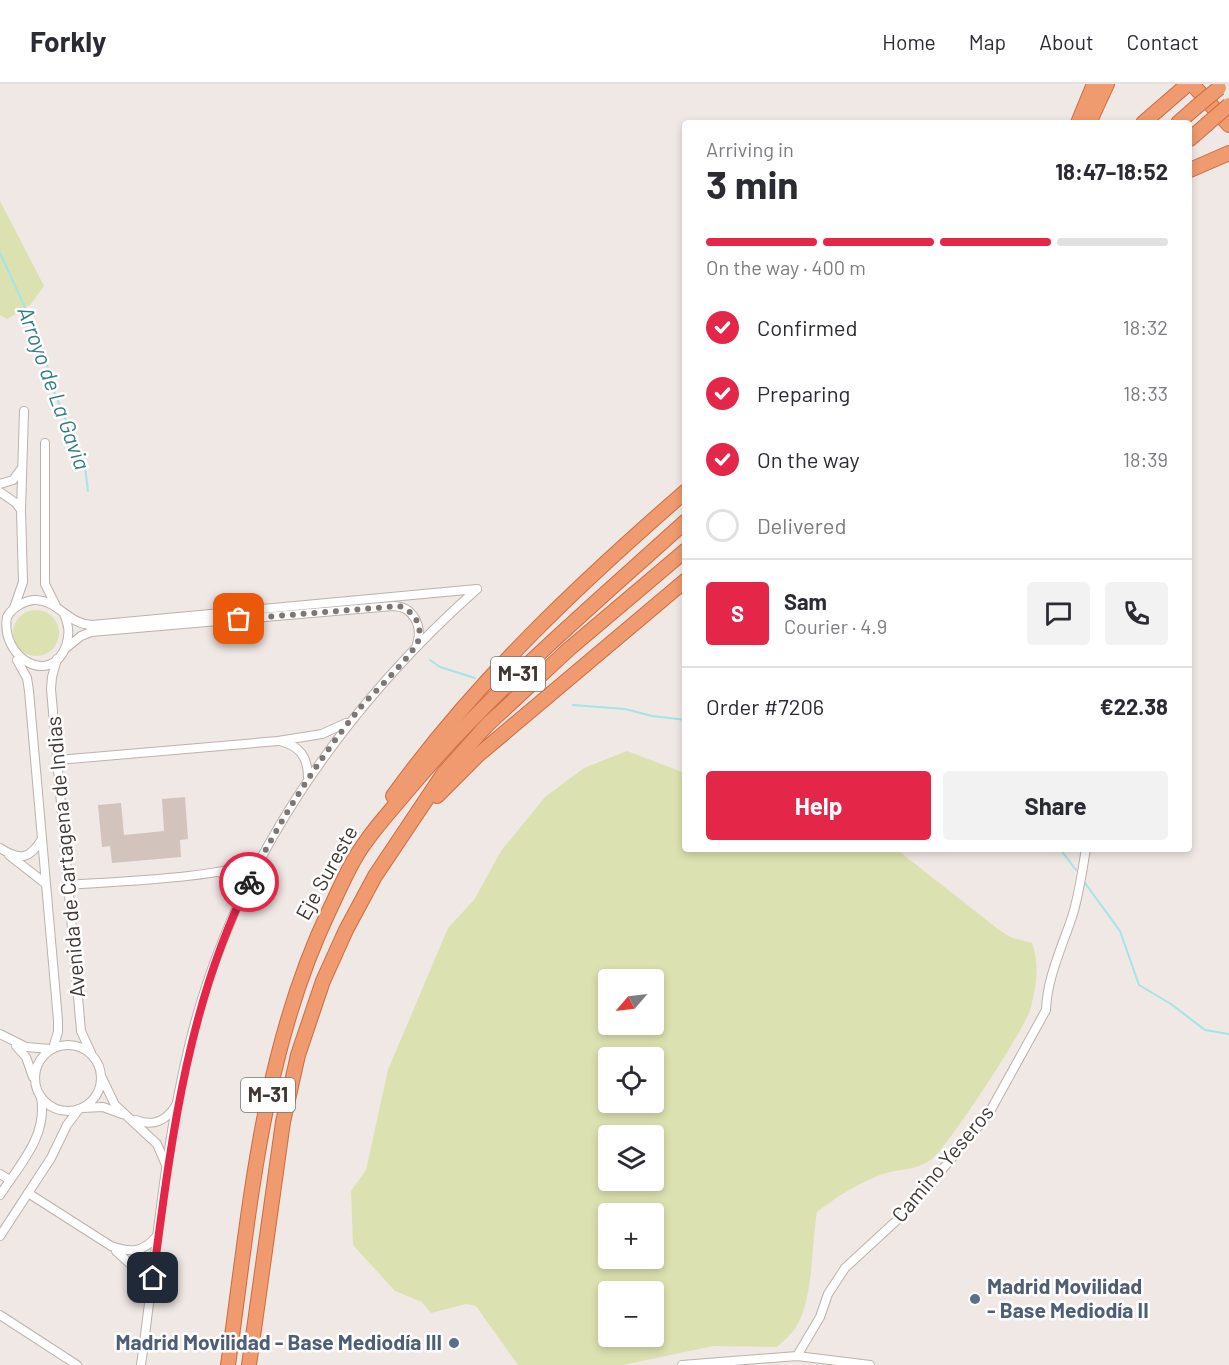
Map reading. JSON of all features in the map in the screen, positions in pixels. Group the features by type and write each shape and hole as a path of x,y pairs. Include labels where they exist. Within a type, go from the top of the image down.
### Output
{"highway":[{"path":"1079,120 1094,84"},
{"path":"1090,120 1107,84"},
{"path":"1146,120 1186,86 1229,125"},
{"path":"1181,120 1221,86"},
{"path":"1192,137 1229,105"},
{"path":"1192,169 1229,153"},
{"path":"366,841 386,806 418,760 530,633 622,546 682,494"},
{"name":"Eje Sureste","path":"228,1365 260,1130 278,1050 309,951 366,841 449,742 495,695 682,525"},
{"name":"Eje Sureste","path":"249,1365 283,1122 298,1055 323,981 346,930 392,851 444,773 487,725 569,649 682,553"},
{"path":"392,851 447,784 477,756 682,583"}],"street":[{"path":"14,609 22,588 21,510 24,411"},
{"path":"45,443 45,584 69,631 65,649"},
{"path":"0,484 13,480 22,467"},
{"path":"0,492 16,503 21,510"},
{"path":"141,1365 177,1104 190,1041 215,958 262,856 308,778 351,720 417,646 477,590 92,625 81,624 50,604 34,600 14,609 3,620 3,646 16,659 32,666 47,664 57,659 81,636 91,632 393,606 405,608 413,615 419,632 417,646"},
{"name":"Avenida de Cartagena de Indias","path":"16,659 27,678 29,691 58,1020 58,1032 51,1048"},
{"name":"Avenida de Cartagena de Indias","path":"57,659 51,684 68,885 81,1031 91,1053"},
{"path":"58,760 278,741 322,734 351,720"},
{"path":"278,741 296,746 303,754 308,778"},
{"path":"0,848 8,853 22,856 30,854 42,838"},
{"name":"Camino Yeseros","path":"796,1356 820,1317 828,1294 845,1268 909,1209 993,1107 1046,1010 1046,999 1057,958 1073,914 1085,852"},
{"path":"8,853 13,860 46,884"},
{"path":"68,885 217,872 247,866 262,856"},
{"path":"217,872 236,879 243,895"},
{"path":"0,1034 31,1049 68,1044 91,1053 96,1059 109,1096 158,1144 167,1171"},
{"path":"0,1195 33,1143 42,1124 41,1097 26,1057 14,1042"},
{"path":"35,1082 38,1063 51,1048"},
{"path":"0,1236 51,1158 67,1125 80,1108 96,1096 100,1087 101,1074"},
{"path":"41,1097 59,1110 103,1107 143,1123 157,1122 167,1116 177,1104"},
{"path":"0,1174 10,1180"},
{"path":"28,1193 111,1246 139,1272 150,1300"},
{"path":"111,1246 124,1251 136,1251 147,1247 159,1234"},
{"path":"0,1315 77,1365"},
{"path":"682,1365 796,1356 870,1365"}],"green space":[{"path":"0,201 44,286 30,305 7,319 0,315"},
{"path":"41,610 53,616 58,624 58,642 53,650 45,655 31,656 19,650 14,642 13,628 19,616 27,611"},
{"path":"627,751 682,772 682,852 900,852 998,929 1010,937 1032,943 1036,959 1036,976 1030,1010 1015,1040 953,1134 932,1159 919,1166 880,1175 863,1182 817,1212 811,1273 805,1305 794,1330 777,1347 713,1346 623,1365 518,1365 476,1306 466,1304 431,1313 422,1302 395,1291 353,1245 351,1191 366,1170 388,1070 448,928 474,900 501,851 545,797 584,768"}],"building":[{"path":"185,797 188,839 180,840 181,857 112,863 110,846 102,847 98,805 121,803 124,835 164,831 162,799"}],"waterway":[{"name":"Arroyo de La Gavia","path":"0,253 40,340 54,391 85,467 88,491"},
{"name":"Arroyo de La Gavia","path":"430,660 440,667 475,678"},
{"name":"Arroyo de La Gavia","path":"573,705 625,709 652,716 682,720"},
{"name":"Arroyo de La Gavia","path":"1062,852 1076,870"},
{"name":"Arroyo de La Gavia","path":"1085,883 1120,931 1139,985 1171,1004 1205,1030 1229,1034"}],"way so far":[{"path":"239,619 399,606 410,611 416,620 419,632 417,646 360,709 308,778 249,882"}],"place":[{"name":"Madrid Movilidad - Base Mediodía II","path":"975,1299"},
{"name":"Madrid Movilidad - Base Mediodía III","path":"454,1343"}],"route":[{"path":"153,1278 177,1104 190,1041 215,958 249,882"}]}
